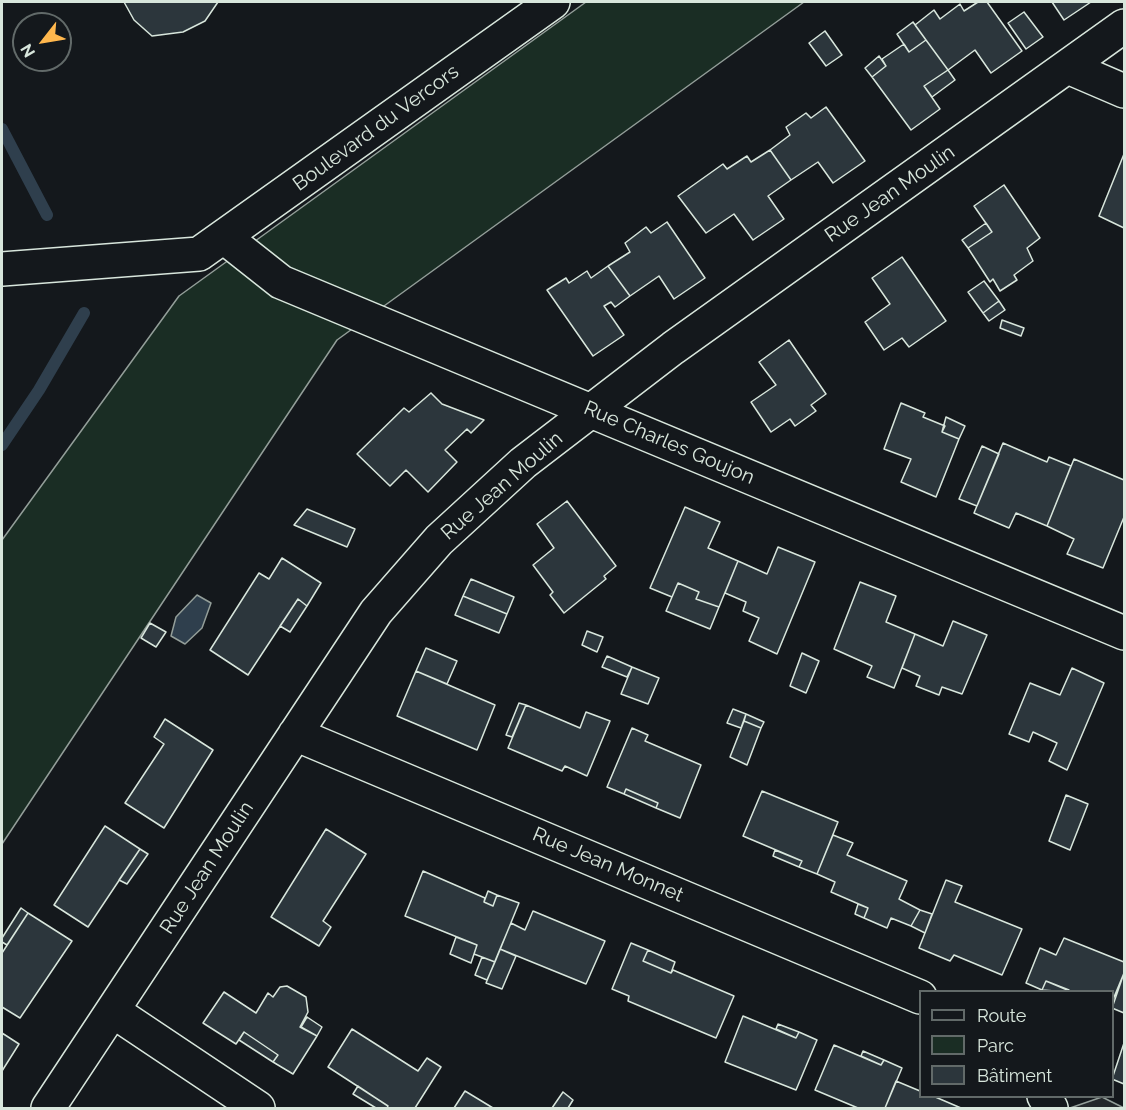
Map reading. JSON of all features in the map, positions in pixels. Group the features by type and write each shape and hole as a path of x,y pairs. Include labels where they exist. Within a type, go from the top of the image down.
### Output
{"street":[{"name":"Boulevard du Vercors","path":"211,245 553,2"},
{"name":"Rue Jean Moulin","path":"48,1108 376,612 439,540 523,463 673,348 1125,26"},
{"path":"1068,67 1125,91"},
{"path":"17,268 83,263 211,245"},
{"name":"Rue Charles Goujon","path":"211,245 281,282 1125,633"},
{"name":"Rue Jean Monnet","path":"295,734 919,997"},
{"path":"112,1011 258,1108"}],"green space":[{"path":"586,2 804,2 337,340 2,844 2,540 179,296"}],"shaded area":[{"path":"1104,1098 1124,1108 1070,1108"}],"water":[{"path":"197,595 211,603 202,628 185,644 171,636 176,617"}],"building":[{"path":"124,2 218,2 205,21 183,32 152,36 134,20"},
{"path":"978,2 987,2 1022,51 991,73 975,50 948,70 915,25 934,10 940,19 960,4 964,11"},
{"path":"1052,2 1091,2 1064,20"},
{"path":"1024,12 1043,37 1026,49 1008,23"},
{"path":"913,22 926,40 909,52 897,34"},
{"path":"825,31 842,55 826,66 809,43"},
{"path":"926,40 948,70 924,86 940,109 911,130 872,77 886,66 882,59 904,44 909,52"},
{"path":"879,56 886,66 872,77 865,68"},
{"path":"948,70 955,80 932,97 924,86"},
{"path":"826,107 865,161 833,183 818,162 791,180 770,150 790,135 786,127 806,113 811,118"},
{"path":"770,150 791,180 768,196 784,219 753,240 734,214 706,233 678,196 723,164 727,169 747,156 751,162"},
{"path":"1124,154 1124,228 1099,216"},
{"path":"1004,185 1040,238 1027,248 1033,261 1014,275 1017,280 1000,291 993,279 990,282 968,248 992,232 974,206"},
{"path":"667,222 705,278 674,299 659,276 630,296 608,266 630,252 625,243 646,227 651,233"},
{"path":"986,223 992,232 968,248 962,240"},
{"path":"902,257 946,321 909,347 902,338 884,350 865,322 890,304 872,278"},
{"path":"608,266 630,296 615,307 611,302 604,306 624,335 593,356 547,290 566,278 569,283 587,271 591,278"},
{"path":"984,281 999,301 983,313 968,292"},
{"path":"999,301 1005,310 989,321 983,313"},
{"path":"1002,320 1024,328 1021,336 1000,328"},
{"path":"789,340 826,394 811,405 816,411 795,426 790,419 771,432 751,402 776,385 759,362"},
{"path":"431,393 442,404 484,420 471,433 467,429 445,450 457,462 428,492 406,470 390,486 357,454 404,408 409,412"},
{"path":"901,403 925,413 923,417 945,426 942,432 959,439 936,497 901,482 911,459 884,449"},
{"path":"946,417 965,426 959,439 942,432"},
{"path":"1003,443 1047,462 1049,457 1071,466 1047,526 1016,513 1009,528 974,513"},
{"path":"982,446 999,454 977,506 959,499"},
{"path":"1074,459 1124,480 1124,517 1103,568 1067,554 1074,539 1047,526"},
{"path":"567,501 616,566 604,576 606,579 564,613 550,595 553,592 533,565 554,548 537,524"},
{"path":"685,507 720,522 708,548 738,561 719,607 696,599 699,592 678,583 672,597 650,588"},
{"path":"307,509 355,529 347,547 294,525"},
{"path":"778,547 815,562 777,654 749,641 759,618 743,611 746,602 725,593 738,561 767,574"},
{"path":"282,558 321,583 307,606 298,599 248,675 210,650 259,573 269,579"},
{"path":"471,579 514,597 507,614 463,596"},
{"path":"860,582 896,596 886,622 915,634 894,688 867,677 872,666 834,649"},
{"path":"678,583 699,592 696,599 719,607 710,629 666,611"},
{"path":"463,596 507,614 499,633 455,615"},
{"path":"298,599 307,606 290,632 280,626"},
{"path":"953,621 987,635 962,694 942,687 939,695 916,686 920,676 902,668 915,634 943,646"},
{"path":"150,623 166,632 156,647 141,638"},
{"path":"587,631 603,637 597,652 582,645"},
{"path":"426,648 457,661 447,684 416,671"},
{"path":"802,653 819,661 806,693 790,686"},
{"path":"607,656 632,667 627,677 602,667"},
{"path":"632,667 659,678 648,704 621,694"},
{"path":"1072,668 1104,683 1067,770 1049,761 1057,743 1033,732 1029,742 1009,734 1030,683 1060,695"},
{"path":"416,671 495,705 477,750 397,716"},
{"path":"519,703 526,705 512,737 506,735"},
{"path":"526,705 580,728 586,712 610,721 587,776 565,766 562,771 508,748"},
{"path":"733,709 746,714 741,728 727,723"},
{"path":"746,714 764,722 761,728 744,721"},
{"path":"165,719 213,750 164,828 125,803 164,744 154,737"},
{"path":"744,721 761,728 747,765 730,757"},
{"path":"632,728 648,735 645,741 701,765 680,818 656,808 658,803 626,789 624,794 607,787"},
{"path":"626,789 658,803 656,808 624,794"},
{"path":"762,791 838,822 817,874 799,867 802,861 743,836"},
{"path":"1066,795 1088,804 1070,850 1049,841"},
{"path":"105,826 140,849 88,927 54,905"},
{"path":"326,829 366,854 323,921 331,927 319,946 271,917"},
{"path":"833,835 853,843 847,855 907,881 899,899 920,910 911,926 891,918 887,928 864,918 868,908 831,892 835,882 817,874"},
{"path":"140,849 148,854 127,884 119,880"},
{"path":"775,850 802,861 799,867 773,856"},
{"path":"423,871 485,898 484,902 493,906 497,895 519,903 495,962 474,954 477,945 405,916"},
{"path":"946,880 962,886 955,902 1022,929 1002,975 954,955 950,961 919,948"},
{"path":"488,891 497,895 493,906 484,902"},
{"path":"858,904 868,908 864,918 855,914"},
{"path":"21,908 28,913 7,945 2,942 2,938"},
{"path":"920,910 932,914 925,933 911,926"},
{"path":"533,911 605,941 586,984 500,949 511,923 525,930"},
{"path":"28,913 72,941 20,1018 2,1007 2,953"},
{"path":"456,937 477,945 471,963 450,954"},
{"path":"1064,938 1124,962 1124,973 1114,997 1114,990 1067,990 1046,981 1042,990 1026,983 1040,948 1056,955"},
{"path":"631,943 648,950 643,961 671,973 673,970 734,996 716,1038 628,1001 629,996 612,989"},
{"path":"500,949 516,956 502,989 486,983"},
{"path":"648,950 675,962 671,973 643,961"},
{"path":"482,957 495,962 487,980 475,975"},
{"path":"1124,973 1124,1013 1114,1009"},
{"path":"1046,981 1069,990 1042,990"},
{"path":"287,986 306,997 308,1012 300,1027 317,1036 293,1074 273,1062 278,1055 244,1032 236,1044 203,1023 224,992 256,1013 268,993 273,997 280,987"},
{"path":"743,1016 796,1038 799,1032 817,1040 796,1090 725,1062"},
{"path":"307,1017 322,1027 317,1036 301,1027"},
{"path":"778,1024 799,1032 796,1038 776,1029"},
{"path":"352,1029 418,1071 427,1058 441,1067 415,1108 387,1108 388,1106 328,1067"},
{"path":"244,1032 278,1055 273,1062 239,1040"},
{"path":"2,1033 19,1044 2,1071"},
{"path":"1124,1043 1124,1084 1114,1080"},
{"path":"834,1045 881,1065 884,1060 902,1068 885,1108 858,1108 815,1090"},
{"path":"863,1051 884,1060 881,1065 861,1056"},
{"path":"896,1081 919,1091 919,1098 938,1098 961,1108 885,1108"},
{"path":"358,1086 388,1106 387,1108 376,1108 353,1094"},
{"path":"465,1091 493,1108 454,1108"},
{"path":"563,1092 573,1100 568,1108 552,1108"}],"waterway":[{"path":"2,129 47,215"},
{"path":"2,445 39,390 84,313"}]}
